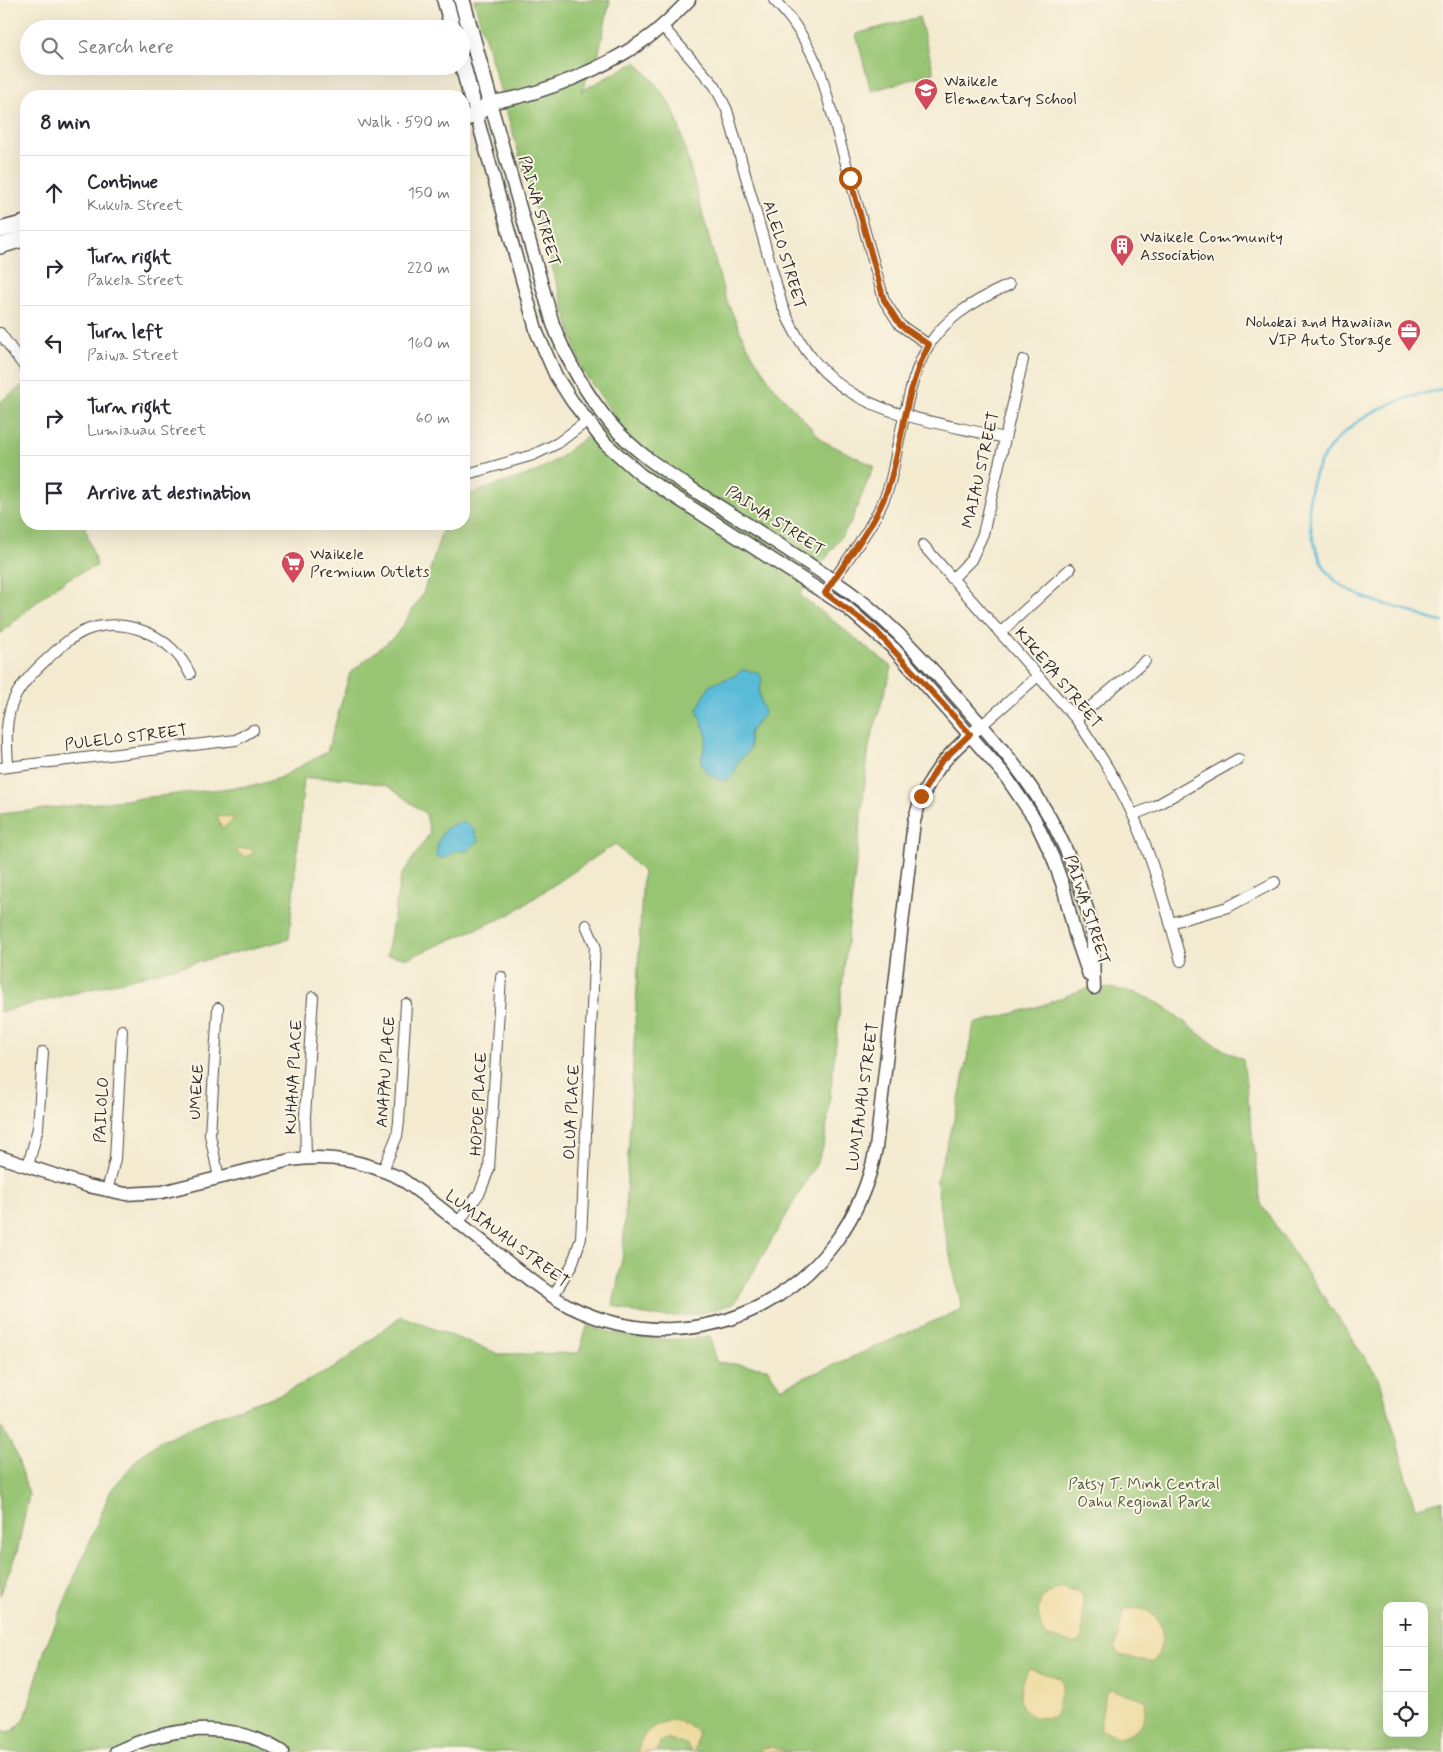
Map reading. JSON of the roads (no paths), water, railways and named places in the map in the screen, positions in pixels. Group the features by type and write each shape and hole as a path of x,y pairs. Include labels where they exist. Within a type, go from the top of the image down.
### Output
{"main road":[{"path":"445,0 451,20"},
{"name":"PAIWA STREET","path":"462,0 467,20"},
{"name":"PAIWA STREET","path":"470,29 490,102"},
{"name":"PAIWA STREET","path":"464,75 466,90"},
{"path":"470,101 490,102"},
{"path":"470,117 490,102"},
{"path":"0,230 20,225"},
{"path":"0,246 20,240"}],"street":[{"path":"490,102 570,79 620,55 662,26 689,0"},
{"path":"774,0 795,25 809,47 821,74 884,300 900,325 929,345"},
{"name":"ALELO STREET","path":"662,26 715,86 727,110 782,305 800,343 823,372 850,393 869,403 905,414 1005,438"},
{"name":"PAIWA STREET","path":"470,117 537,333 556,376 587,421 620,457 665,492 825,593 875,630 970,734 1004,774 1043,836 1063,886 1075,934 1094,988 1092,930 1066,847 1026,777 982,725 896,630 833,580 662,470 612,426 591,397 563,350 553,324 490,102"},
{"path":"825,593 881,505 888,488 916,370 929,345 948,321 968,306 1009,285"},
{"path":"0,333 20,361"},
{"name":"MAIAU STREET","path":"952,579 971,560 983,534 1022,360"},
{"path":"470,473 533,455 558,443 587,421 591,397"},
{"path":"587,421 612,426"},
{"name":"KIKEPA STREET","path":"923,545 1076,719 1111,772 1133,815 1148,853 1181,961"},
{"path":"1000,633 1070,569"},
{"path":"4,767 7,721 15,697 30,675 63,645 83,631 117,625 141,630 154,636 183,660 190,674"},
{"path":"1076,719 1145,660"},
{"name":"LUMIAUAU STREET","path":"0,1157 108,1191 148,1194 306,1158 349,1160 383,1170 413,1187 553,1296 591,1314 631,1325 672,1328 702,1325 746,1312 784,1293 816,1267 834,1245 853,1216 864,1192 874,1155 914,820 921,796 929,779 940,763 970,734 1038,676"},
{"name":"PULELO STREET","path":"4,767 236,740 253,730"},
{"path":"1133,815 1155,806 1238,759"},
{"path":"1170,923 1228,907 1275,882"},
{"name":"OLUA PLACE","path":"553,1296 572,1266 581,1238 595,945 586,925"},
{"name":"HOPOE PLACE","path":"458,1223 480,1192 491,1158 501,977"},
{"name":"KUHANA PLACE","path":"306,1158 307,1087 313,997"},
{"name":"ANAPAU PLACE","path":"383,1170 397,1136 399,1122 406,1004"},
{"name":"UMEKE","path":"218,1008 210,1135 220,1178"},
{"name":"PAILOLO","path":"108,1191 115,1159 122,1030"},
{"path":"28,1166 38,1128 43,1052"},
{"path":"121,1750 145,1738 167,1733 210,1730 232,1731 253,1736 282,1752"}],"water":[{"path":"742,670 758,672 760,676 762,681 759,694 764,714 749,733 750,749 737,763 735,772 729,779 722,781 710,775 704,769 701,761 707,736 697,710 710,685 735,676"},
{"path":"463,822 472,827 479,841 471,846 467,852 457,850 446,858 439,858 436,854 438,842 443,832 456,823"}],"waterway":[{"path":"1443,390 1417,395 1391,404 1366,416 1345,432 1327,451 1315,474 1309,499 1314,543 1323,565 1337,582 1345,588 1369,599 1443,622"}],"place":[{"name":"Waikele Elementary School","path":"926,111"},
{"name":"Waikele Community Association","path":"1122,267"},
{"name":"Nohokai and Hawaiian VIP Auto Storage","path":"1409,352"},
{"name":"Waikele Premium Outlets","path":"293,584"}],"park label":[{"name":"Patsy T. Mink Central Oahu Regional Park","path":"1144,1493"}]}
